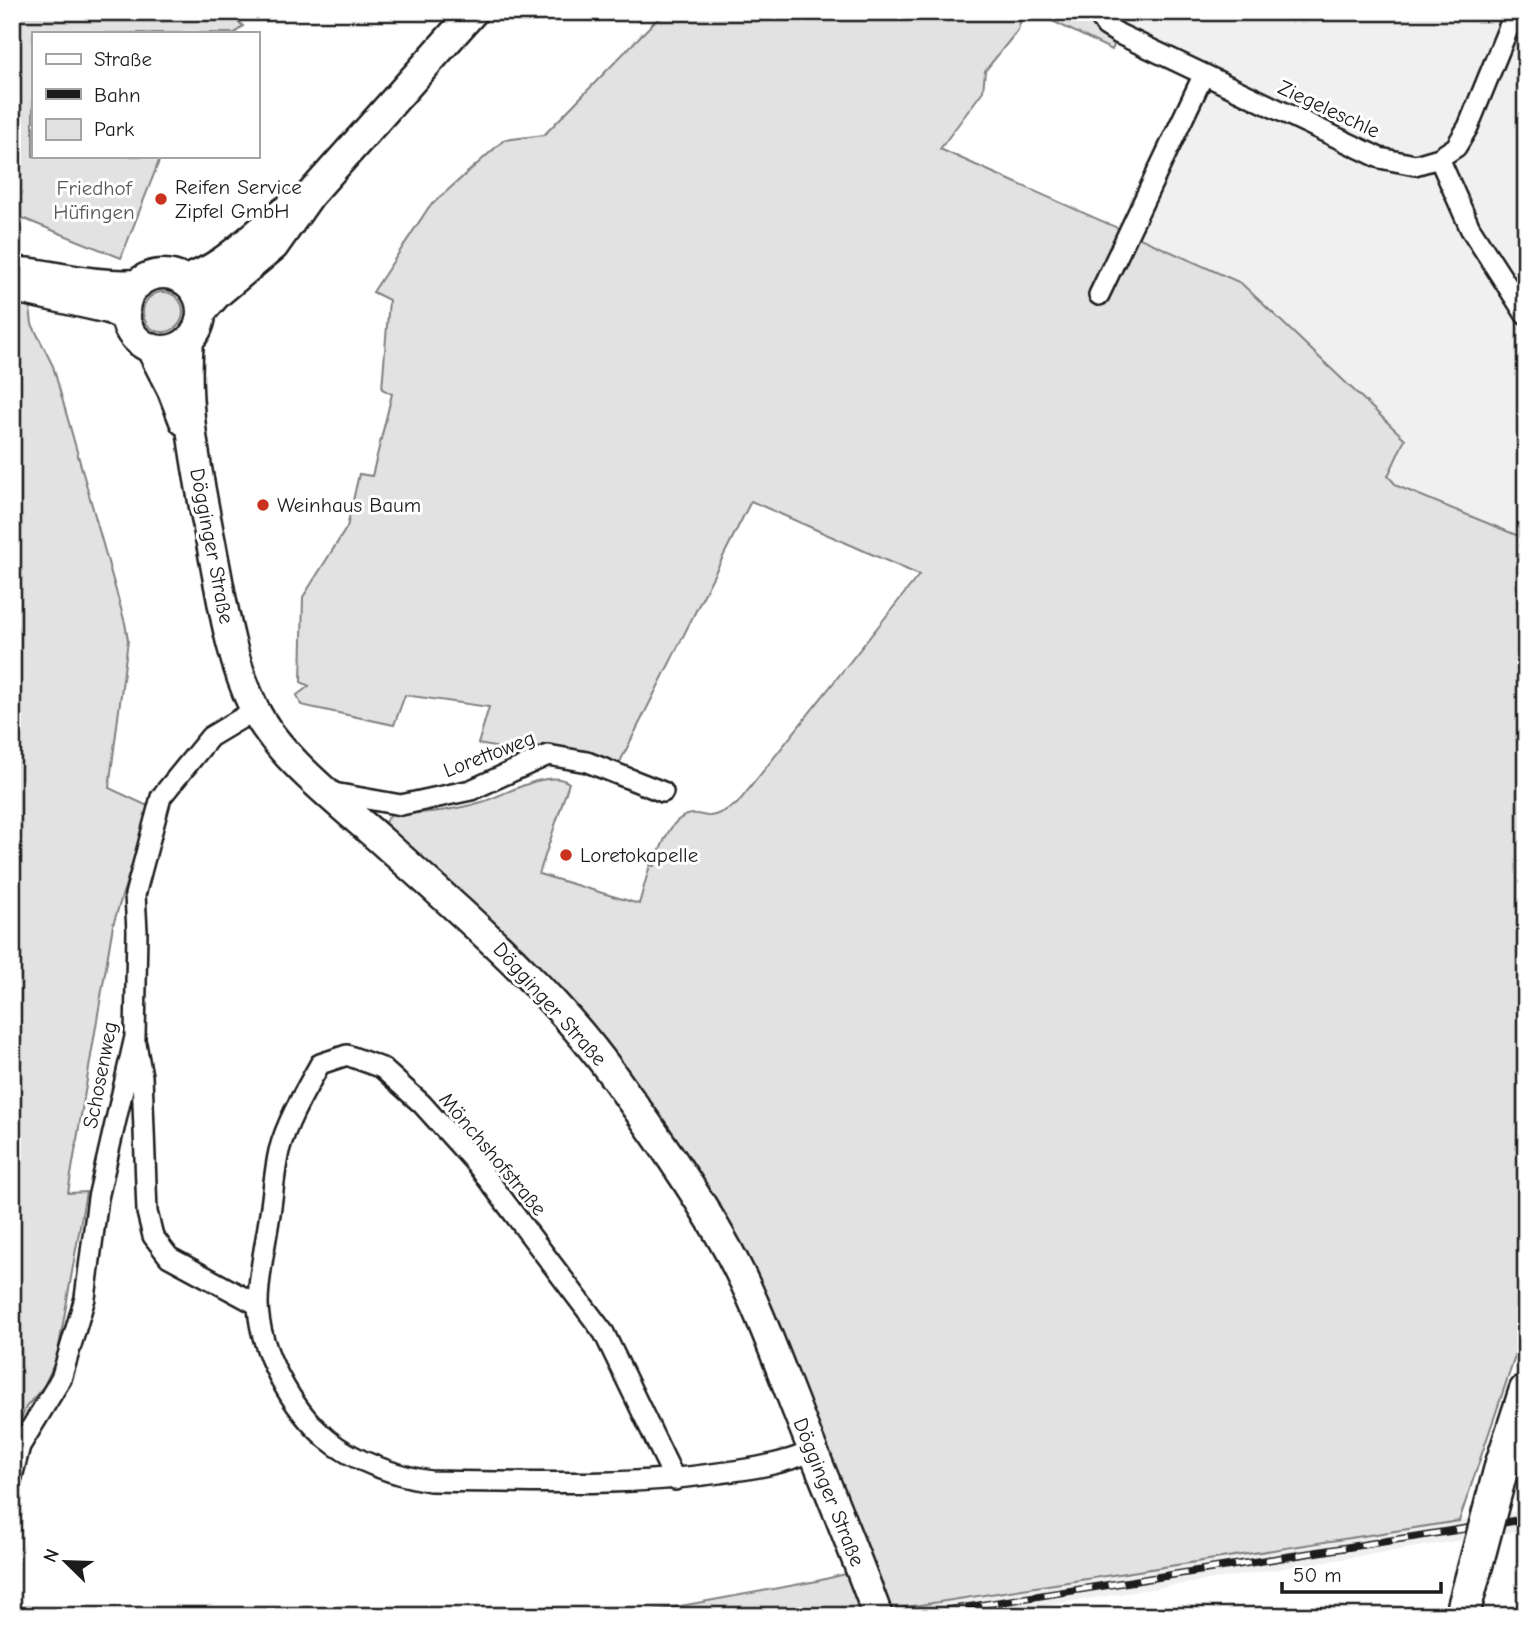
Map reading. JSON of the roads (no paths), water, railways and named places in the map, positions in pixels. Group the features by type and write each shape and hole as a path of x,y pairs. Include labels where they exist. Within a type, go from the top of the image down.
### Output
{"highway":[{"path":"1462,1616 1502,1465 1526,1391"}],"main road":[{"path":"201,312 218,293 274,246 310,195 473,12"},
{"path":"183,280 202,275 216,266 280,214 310,195"},
{"path":"12,272 30,271 118,285 138,284 156,275 166,274 183,280 198,298 201,312 198,328 189,340 165,350 150,347 137,339 130,331 126,317 127,301 138,284"},
{"path":"12,283 24,290 109,309 126,317"},
{"name":"Dögginger Straße","path":"189,340 187,358 190,436 225,615 236,660 255,710 284,749 327,792 490,938 573,1024 612,1073 683,1175 725,1244 758,1313 878,1616"},
{"name":"Dögginger Straße","path":"150,347 172,390 190,436"}],"street":[{"name":"Ziegeleschle","path":"1096,12 1106,26 1119,34 1380,158 1415,164 1439,158"},
{"path":"1516,12 1468,127 1456,147 1439,158 1470,228 1526,315"},
{"path":"1099,295 1203,76"},
{"name":"Schosenweg","path":"12,1477 20,1446 61,1379 85,1298 98,1198 135,1037 135,895 161,797 210,737 255,710"},
{"name":"Lorettoweg","path":"327,792 401,805 471,790 548,755 587,762 663,792"},
{"path":"135,1037 142,1076 147,1212 153,1236 169,1257 258,1305"},
{"name":"Mönchshofstraße","path":"675,1480 604,1333 477,1164 422,1104 382,1068 347,1055 320,1064 298,1104 280,1150 258,1305 263,1338 276,1372 294,1401 327,1439 349,1453 403,1476 443,1481 632,1483 675,1480 760,1468 813,1451"}],"railway":[{"path":"918,1615 1526,1519"}],"place":[{"name":"Reifen Service Zipfel GmbH","path":"161,199"},
{"name":"Weinhaus Baum","path":"263,505"},
{"name":"Loretokapelle","path":"566,855"}],"park label":[{"name":"Friedhof Hüfingen","path":"94,200"}]}
